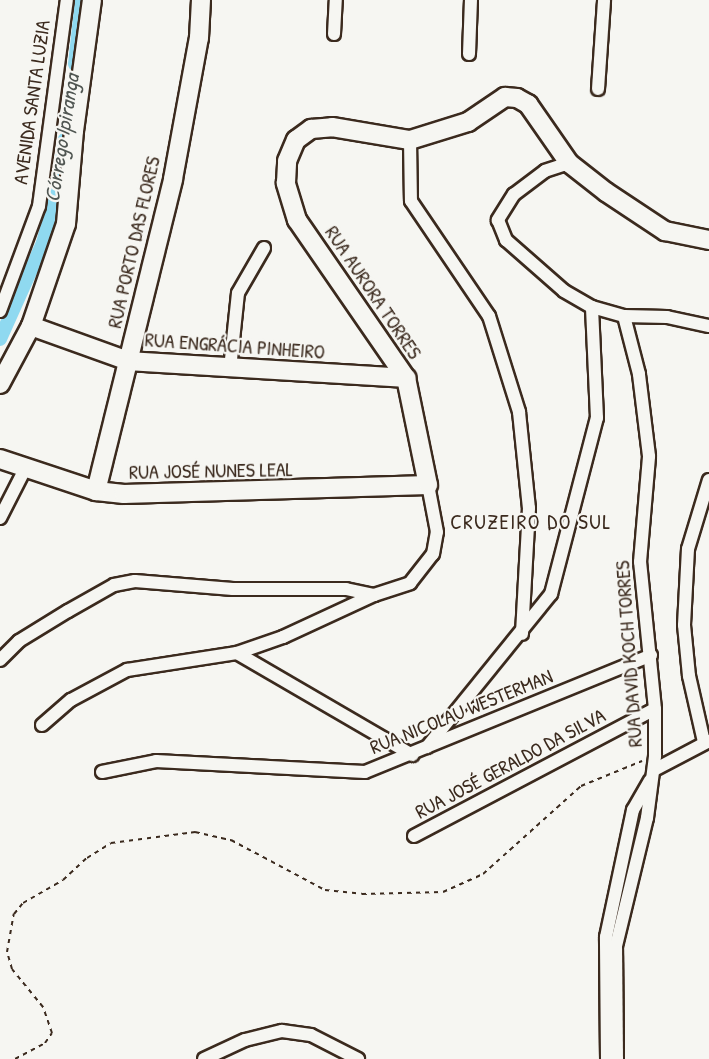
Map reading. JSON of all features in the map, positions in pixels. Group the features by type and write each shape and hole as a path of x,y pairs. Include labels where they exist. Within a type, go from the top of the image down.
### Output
{"street":[{"name":"AVENIDA SANTA LUZIA","path":"0,311 39,206 67,0"},
{"path":"0,384 30,326 66,224 74,130 92,0"},
{"name":"RUA PORTO DAS FLORES","path":"96,491 173,180 199,38 201,0"},
{"path":"334,34 336,0"},
{"path":"469,54 471,0"},
{"path":"598,89 604,0"},
{"name":"RUA AURORA TORRES","path":"42,725 71,700 127,670 237,653 283,637 374,595 410,583 433,554 436,532 406,378 297,220 286,183 286,161 296,140 311,129 332,127 410,140 468,122 505,97 517,98 528,104 569,163 665,231 709,240"},
{"path":"410,140 411,201 489,316 519,412 529,508 522,634"},
{"path":"569,163 545,171 514,194 498,220 506,240 564,291 592,308 624,316 667,317 709,326"},
{"path":"230,369 238,293 264,248"},
{"path":"426,748 487,671 522,634 551,594 597,418 592,308"},
{"name":"RUA DAVID KOCH TORRES","path":"617,1059 616,946 647,818 655,756 655,709 651,655 640,562 649,456 639,374 624,316"},
{"name":"RUA ENGRÁCIA PINHEIRO","path":"30,326 128,361 406,378"},
{"name":"RUA JOSÉ NUNES LEAL","path":"0,459 96,491 305,491 428,485"},
{"path":"0,518 25,469"},
{"path":"653,773 707,742 689,676 684,625 688,549 709,480"},
{"path":"0,660 19,641 68,611 114,585 135,581 233,588 346,589 374,595"},
{"path":"237,653 412,754"},
{"name":"RUA NICOLAU WESTERMAN","path":"102,772 156,761 347,773 365,772 651,655"},
{"name":"RUA JOSÉ GERALDO DA SILVA","path":"414,836 655,709"},
{"name":"RUA DAVID KOCH TORRES","path":"607,1059 606,937 633,810 653,773"},
{"path":"204,1059 245,1040 282,1031 319,1038 358,1059"}],"path":[{"path":"15,1059 45,1043 52,1033 43,1007 9,961 7,952 14,914 23,903 63,880 87,858 111,843 195,832 231,840 325,890 362,894 443,892 483,874 580,786 655,756"}],"waterway":[{"name":"Córrego Ipiranga","path":"75,64 82,0"},
{"name":"Córrego Ipiranga","path":"0,339 43,243 59,183 65,139"}],"district":[{"name":"CRUZEIRO DO SUL","path":"531,522"}]}
